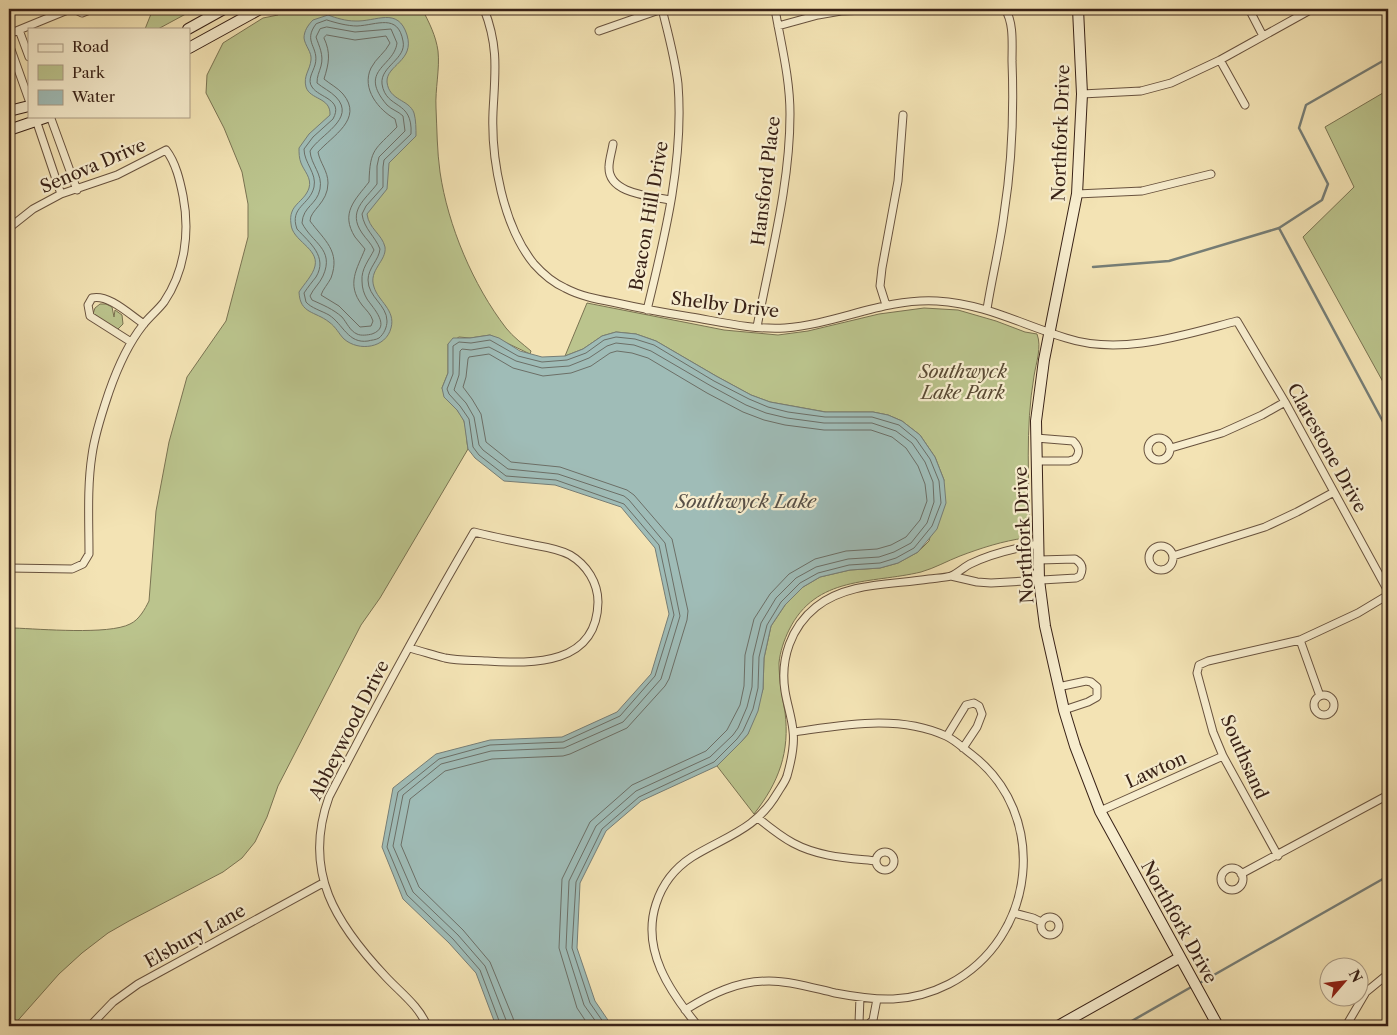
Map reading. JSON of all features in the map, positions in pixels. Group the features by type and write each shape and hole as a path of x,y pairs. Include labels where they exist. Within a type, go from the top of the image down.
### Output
{"street":[{"path":"9,34 70,9"},
{"path":"74,9 82,13 92,9"},
{"path":"190,28 224,9"},
{"path":"190,47 260,9"},
{"name":"Shelby Drive","path":"484,9 494,43 496,60 493,124 496,163 507,208 520,244 540,272 564,288 590,298 647,310 773,328 803,326 886,305 911,301 936,301 987,309 1066,338 1084,342 1127,344 1172,338 1237,321"},
{"path":"599,31 662,9"},
{"name":"Beacon Hill Drive","path":"647,310 658,264 678,156 679,112 675,67 662,9"},
{"name":"Hansford Place","path":"757,327 782,196 789,132 790,112 787,68 775,9"},
{"path":"778,26 826,14 853,10 895,9"},
{"path":"987,309 1004,214 1012,138 1011,32 1010,20 1005,9"},
{"name":"Northfork Drive","path":"1078,9 1082,94 1077,194 1043,366 1036,421 1039,580 1058,688 1075,746 1100,811 1218,1026"},
{"path":"1248,9 1264,36"},
{"path":"1082,94 1141,91 1171,83 1220,60 1312,9"},
{"path":"19,30 28,54"},
{"path":"9,44 28,97"},
{"path":"1220,60 1245,106"},
{"path":"9,111 28,106"},
{"path":"886,305 880,286 898,181 903,115"},
{"path":"9,130 35,118 61,194"},
{"path":"51,118 77,190"},
{"path":"613,144 609,169 616,185 626,190 670,200"},
{"name":"Senova Drive","path":"9,228 33,208 61,194 117,175 166,150 171,156 185,206 186,228 184,249 177,277 163,303 144,324"},
{"path":"1077,194 1142,191 1210,174"},
{"path":"9,568 72,569 83,564 89,554 90,470 94,441 114,377 131,342 144,324 106,298 92,298 88,305 90,316 131,342"},
{"name":"Clarestone Drive","path":"1237,321 1285,402 1388,591"},
{"path":"1171,448 1222,434 1255,419 1285,402"},
{"path":"1036,438 1073,441 1079,447 1079,452 1075,459 1069,461 1036,461"},
{"path":"1173,556 1265,527 1334,492"},
{"name":"Abbeywood Drive","path":"409,648 448,658 508,662 537,662 560,657 570,652 591,634 595,624 598,602 596,588 590,575 581,563 570,555 556,549 474,532 409,648 329,797 323,813 318,842 323,883 347,932 367,958 417,1008 428,1026"},
{"path":"951,576 970,564 992,554 1039,544"},
{"path":"698,1026 684,1010 658,965 651,935 652,917 663,886 681,865 697,854 742,831 758,818 768,807 786,778 793,754 794,732 785,689 784,661 792,637 808,615 827,600 855,589 951,576 991,583 1076,578 1080,576 1082,566 1080,561 1075,559 1039,560"},
{"path":"1320,696 1300,640 1358,613 1388,595"},
{"name":"Southsand","path":"1278,856 1223,756 1213,732 1197,673 1199,665 1208,661 1300,640"},
{"path":"1058,688 1086,681 1092,682 1097,688 1097,696 1088,702 1064,710"},
{"path":"947,736 966,704 974,703 979,706 982,714 977,727 963,748"},
{"path":"684,1010 722,989 769,980 876,999 909,998 931,992 950,984 970,970 995,946 1014,913 1023,879 1023,848 1018,822 1003,789 996,778 980,761 947,736 915,727 874,722 794,732"},
{"name":"Lawton","path":"1100,811 1223,756"},
{"path":"1241,874 1278,856 1388,795"},
{"path":"758,818 794,844 831,856 876,861"},
{"name":"Elsbury Lane","path":"90,1026 114,1002 138,984 323,883"},
{"path":"1014,913 1041,922"},
{"path":"1058,1026 1179,958"},
{"path":"1346,1026 1366,992 1388,974"},
{"path":"860,997 859,1024 867,1026 873,1020 876,999"}],"green space":[{"path":"153,9 195,9 160,28 145,28"},
{"path":"282,9 422,9 430,24 438,51 436,101 438,148 440,172 449,213 464,254 483,293 506,328 531,351 530,354 490,335 470,338 459,337 448,344 448,373 442,388 446,397 464,421 468,449 380,598 361,625 278,786 267,817 255,842 242,858 223,872 108,933 59,974 13,1026 9,1026 9,633 14,628 91,630 120,627 136,620 144,611 149,601 156,511 169,442 187,377 226,321 248,237 248,204 242,172 224,128 206,93 207,75 223,43 263,18 278,15"},
{"path":"1388,90 1388,391 1303,237 1354,187 1325,127"},
{"name":"Southwyck Lake Park","path":"587,303 724,330 778,335 808,331 879,314 924,308 958,310 1025,332 1037,334 1039,350 1029,416 1030,535 1025,538 976,550 921,572 846,585 814,599 800,612 785,638 779,663 786,727 784,753 776,778 754,814 717,766 748,734 763,689 764,658 771,626 785,605 803,587 820,577 850,570 880,568 898,563 918,552 929,541 944,480 935,457 920,435 902,421 888,415 873,412 826,412 770,402 751,395 656,341 636,334 616,332 602,336 583,349 565,356"},
{"path":"100,304 112,307 114,317 115,310 122,315 123,324 116,331 93,314 95,308"}],"water":[{"path":"328,15 352,21 392,18 403,26 408,44 404,57 391,71 387,82 391,93 408,105 414,113 416,136 389,163 387,189 367,214 370,224 381,238 385,247 383,257 373,276 373,281 376,292 389,311 392,322 388,335 384,340 378,344 364,347 357,346 344,339 334,326 324,318 309,311 302,304 299,292 312,273 315,260 313,254 292,230 291,224 292,212 307,193 310,184 300,161 299,148 309,134 330,115 327,105 308,91 306,87 305,80 311,57 304,35 313,20"},
{"name":"Southwyck Lake","path":"616,332 636,334 656,341 751,395 770,402 825,412 873,412 888,415 902,421 920,435 935,457 944,480 946,503 937,529 918,552 898,563 880,568 850,570 820,577 803,587 785,605 771,626 764,658 763,689 758,711 748,734 717,766 641,801 606,831 580,883 577,948 595,1001 612,1026 496,1026 476,973 449,943 403,899 382,847 393,788 436,754 490,740 562,737 617,712 651,674 669,614 655,548 621,507 555,485 504,481 475,458 468,449 464,421 457,410 444,397 442,388 448,373 448,344 453,338 490,335 499,338 520,351 542,357 565,356 583,349 602,336"}],"waterway":[{"path":"1093,267 1169,261 1279,228 1322,200 1328,184 1299,128 1306,105 1388,58"},
{"path":"1279,228 1388,431"},
{"path":"1198,984 1388,876"},
{"path":"1123,1026 1193,986"}]}
